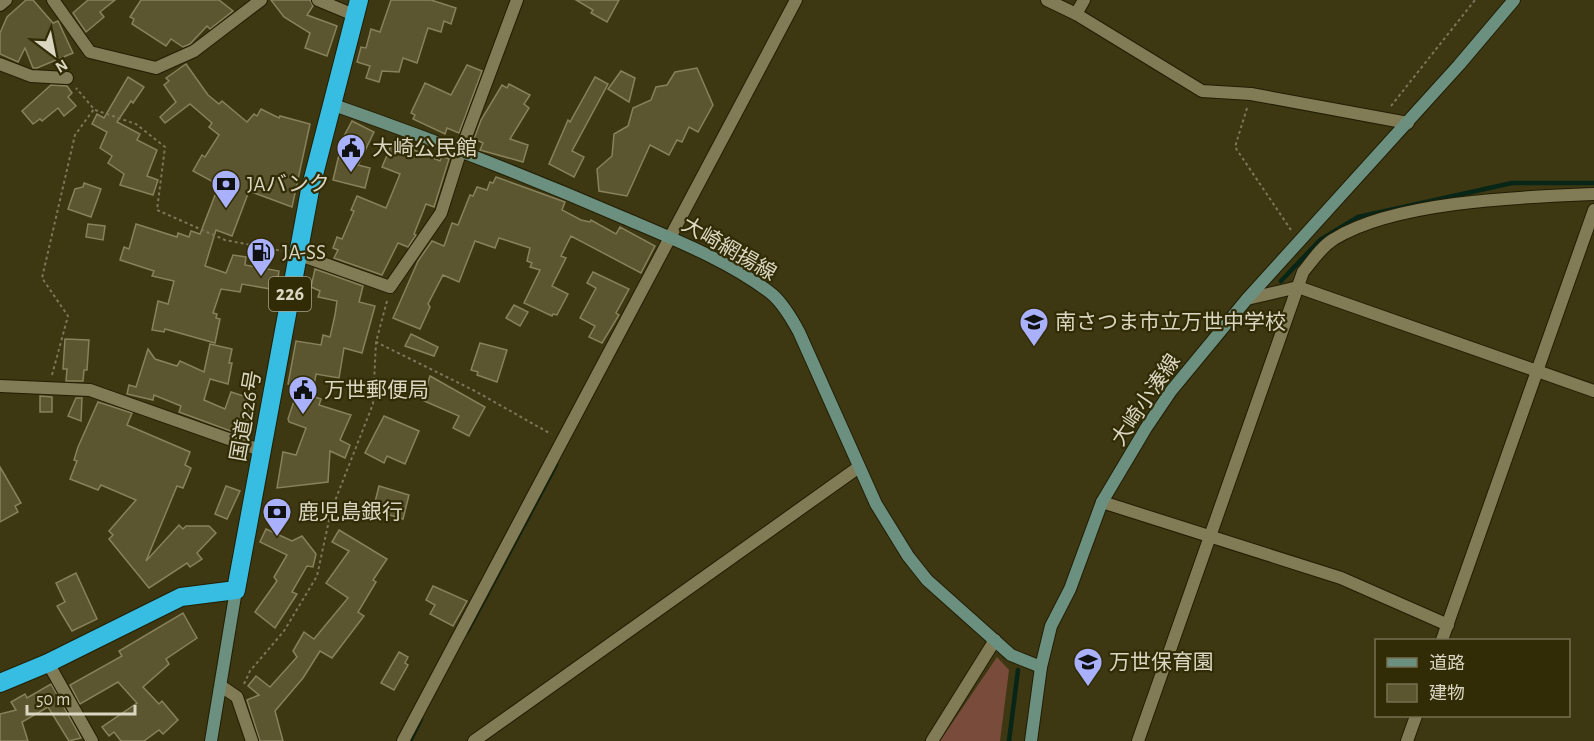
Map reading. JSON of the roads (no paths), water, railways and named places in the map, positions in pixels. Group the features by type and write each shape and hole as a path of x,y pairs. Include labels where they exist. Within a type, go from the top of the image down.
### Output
{"highway":[{"name":"国道226号","path":"236,590 297,254 331,104 356,8"},
{"path":"0,683 48,663 181,597 236,590"}],"street":[{"path":"0,5 6,0"},
{"path":"53,0 90,52 156,68 194,51 261,0"},
{"path":"318,0 356,8"},
{"path":"297,254 390,287 441,213 460,153 517,0"},
{"path":"403,741 796,0"},
{"path":"1047,0 1076,14 1202,90 1251,94 1408,123"},
{"path":"1076,14 1084,0"},
{"name":"大崎小湊線","path":"1030,741 1041,667 1051,626 1070,589 1102,502 1146,428 1171,391 1247,299 1408,123 1514,0"},
{"path":"0,64 31,76 67,78"},
{"name":"大崎網揚線","path":"331,104 420,135 670,237 736,272 773,296 787,312 799,332 876,504 908,556 927,580 1011,655 1041,667"},
{"path":"1138,741 1303,272 1332,240 1358,226 1453,205 1594,194"},
{"path":"1442,639 1594,210"},
{"path":"1247,299 1298,287 1594,391"},
{"path":"0,386 90,390 263,451"},
{"path":"474,741 859,467"},
{"path":"1102,502 1211,534 1341,578 1448,625"},
{"path":"211,741 236,590"},
{"path":"932,741 995,640"},
{"path":"48,663 92,741"},
{"path":"221,686 237,698 252,741"},
{"path":"1407,741 1416,717"}],"waterway":[{"path":"1281,281 1320,240 1358,217 1512,183 1594,183"},
{"path":"467,632 556,465"},
{"path":"1009,741 1018,670"},
{"path":"410,741 421,719"}],"place":[{"name":"大崎公民館","path":"351,174"},
{"name":"JAバンク","path":"226,210"},
{"name":"JA-SS","path":"261,278"},
{"name":"南さつま市立万世中学校","path":"1034,348"},
{"name":"万世郵便局","path":"303,416"},
{"name":"鹿児島銀行","path":"277,538"},
{"name":"万世保育園","path":"1088,688"}]}
